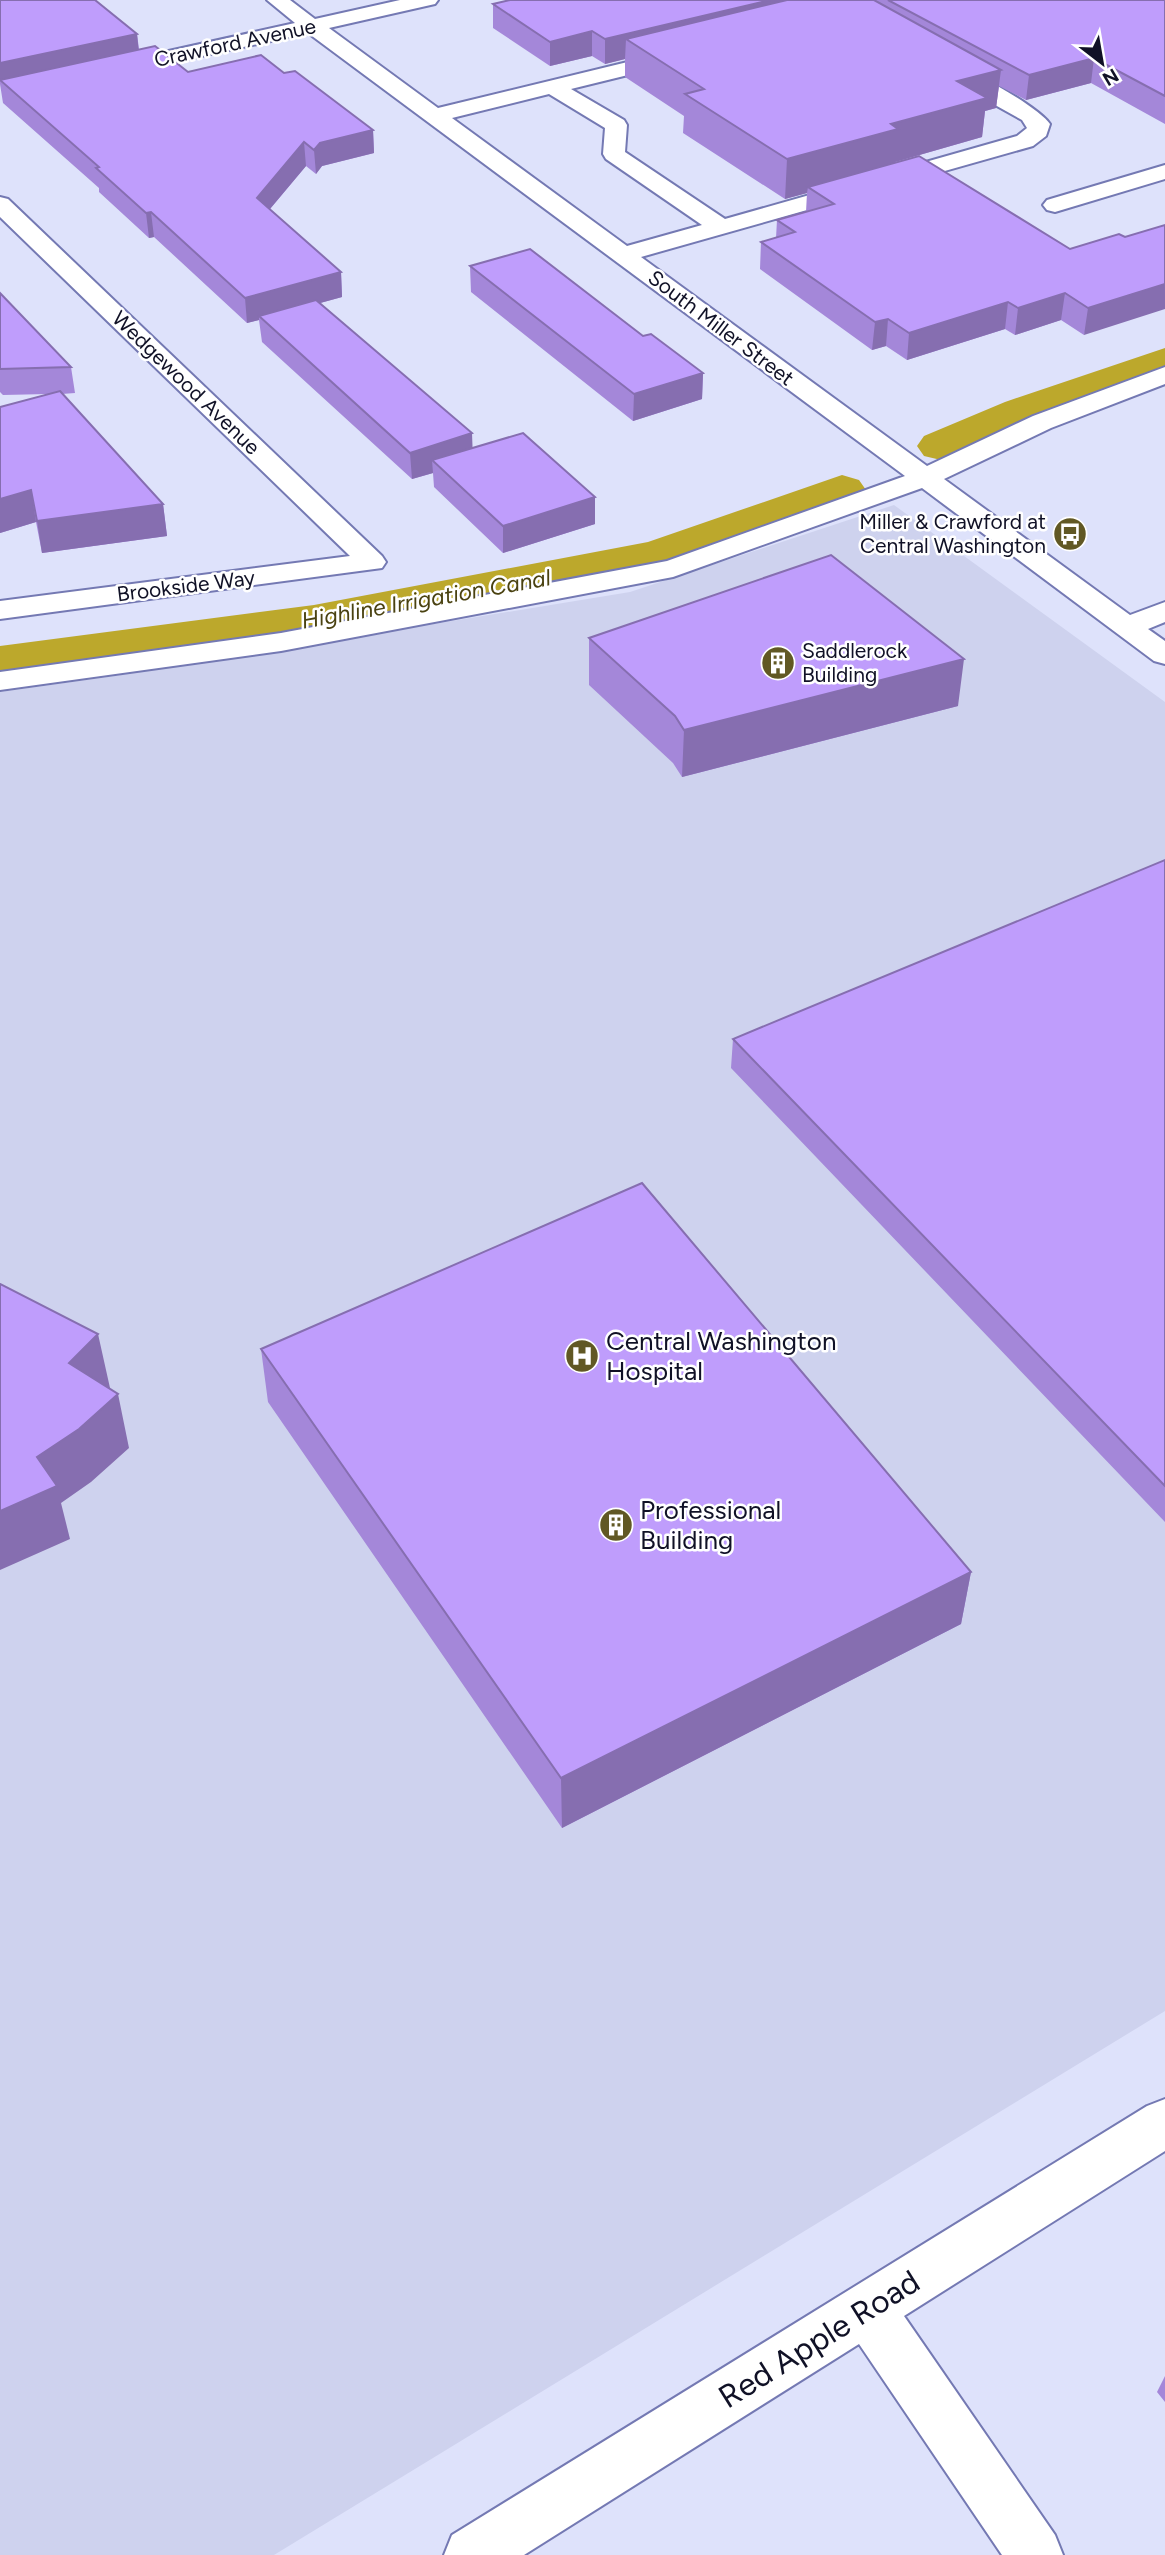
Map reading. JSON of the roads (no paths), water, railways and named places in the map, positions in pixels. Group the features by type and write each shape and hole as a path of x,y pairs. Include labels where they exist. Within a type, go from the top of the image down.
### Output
{"street":[{"name":"South Miller Street","path":"277,0 1165,655"},
{"name":"Crawford Avenue","path":"95,74 428,0"},
{"path":"435,116 700,50"},
{"path":"623,256 1025,141 1038,131 1039,124 1030,115 933,61"},
{"path":"553,87 616,125 614,154 721,227"},
{"path":"1055,205 1165,172"},
{"name":"Wedgewood Avenue","path":"0,204 372,562"},
{"path":"0,681 281,642 673,568 810,521 922,476 1042,422 1165,374"},
{"name":"Brookside Way","path":"0,610 372,562"},
{"path":"1128,626 1165,611"},
{"name":"Red Apple Road","path":"472,2555 1165,2123"},
{"path":"867,2309 1035,2555"}],"waterway":[{"name":"Highline Irrigation Canal","path":"941,446 1021,412 1165,362"},
{"name":"Highline Irrigation Canal","path":"0,662 314,621 659,555 842,490"}],"place":[{"name":"Miller & Crawford at Central Washington","path":"1070,534"},
{"name":"Saddlerock Building","path":"778,663"},
{"name":"Central Washington Hospital","path":"582,1356"},
{"name":"Professional Building","path":"616,1525"}]}
